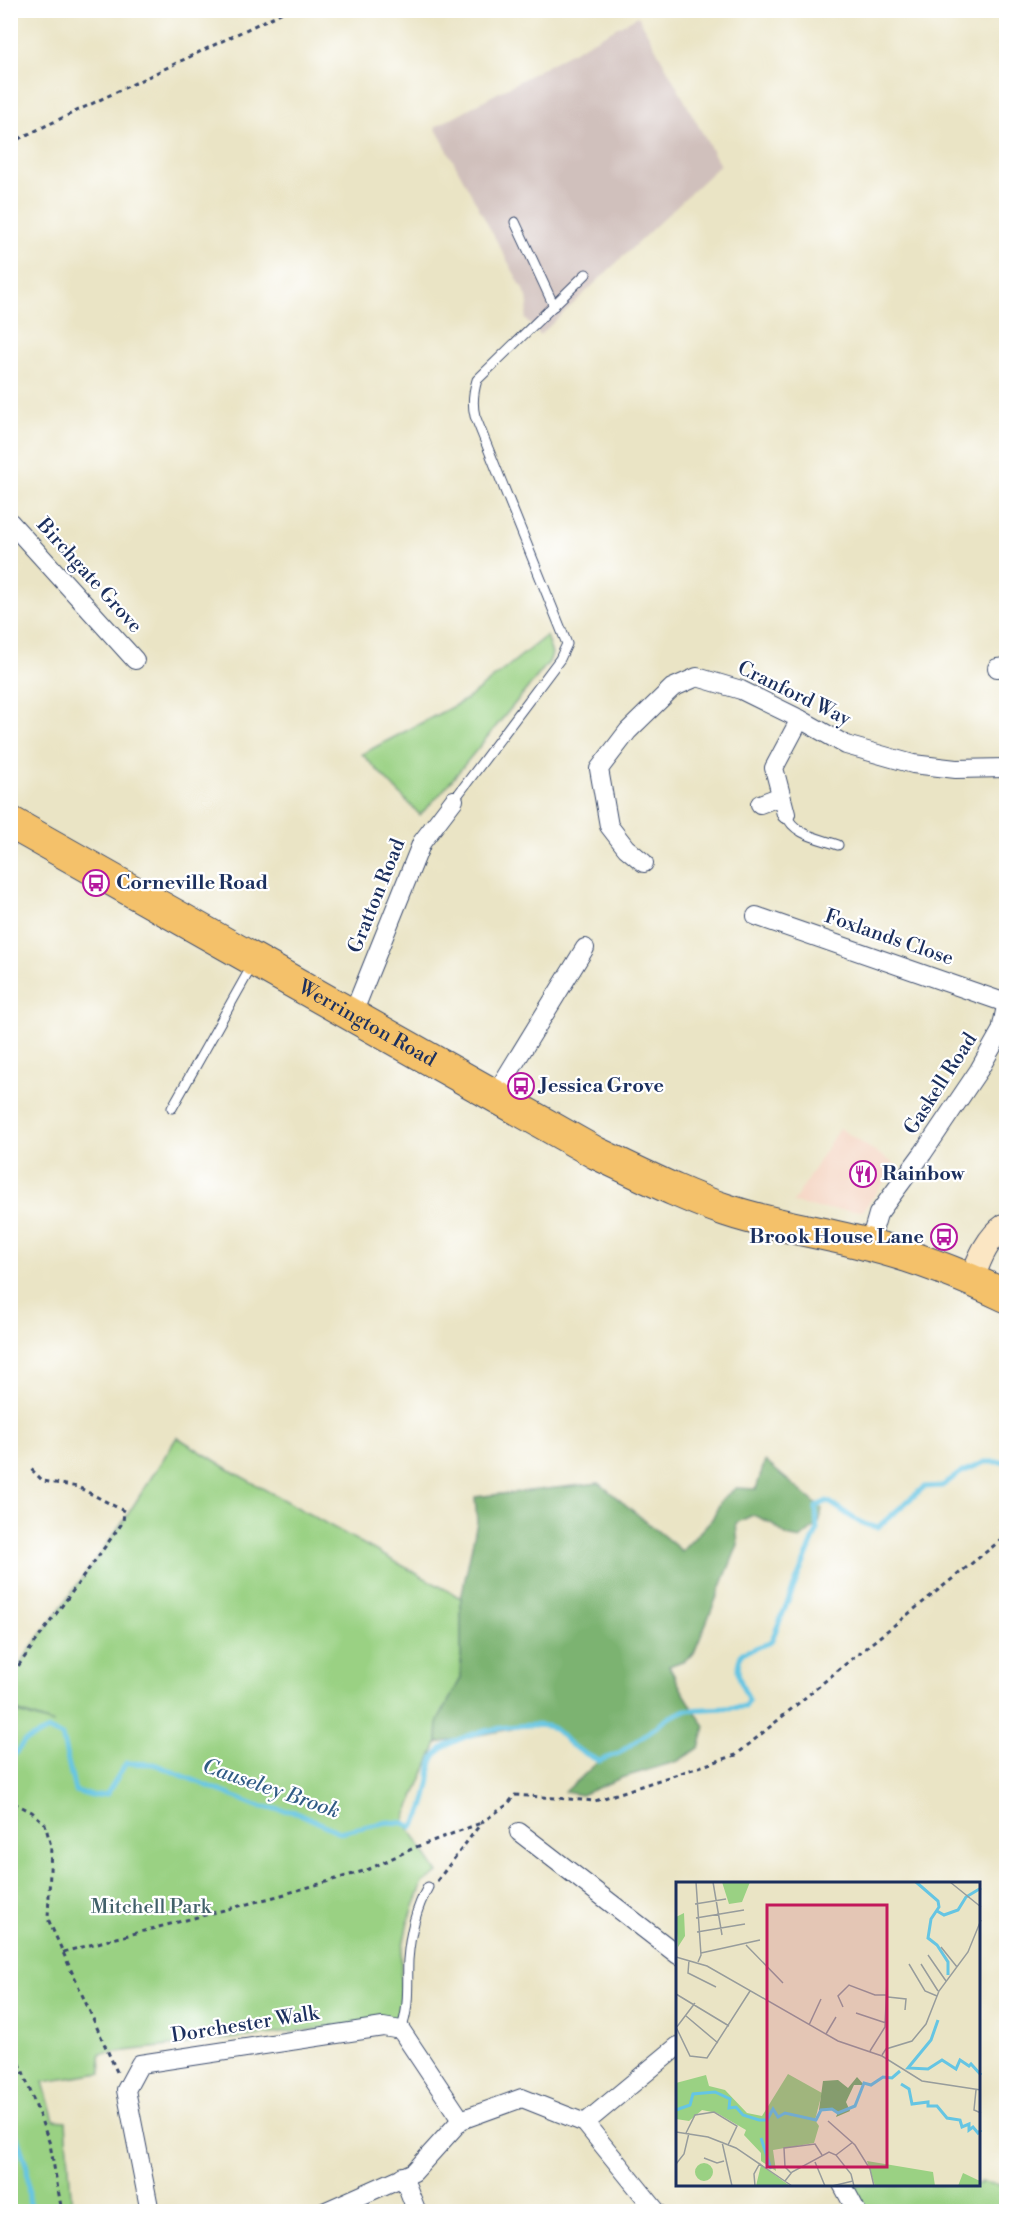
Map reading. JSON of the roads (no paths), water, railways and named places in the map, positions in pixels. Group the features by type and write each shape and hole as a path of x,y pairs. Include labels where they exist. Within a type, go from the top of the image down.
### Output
{"highway":[{"name":"Werrington Road","path":"10,822 596,1154 671,1189 728,1211 869,1245 920,1260 972,1279 1006,1296"}],"street":[{"name":"Birchgate Grove","path":"10,522 135,660"},
{"name":"Cranford Way","path":"644,863 626,848 609,826 599,769 628,731 672,688 697,677 741,690 846,745 913,764 956,769 1006,768"},
{"path":"786,814 774,768 800,719"},
{"path":"760,804 781,796"},
{"name":"Gratton Road","path":"352,1016 422,842 454,800"},
{"name":"Foxlands Close","path":"756,916 1006,1004"},
{"path":"495,1095 585,948"},
{"name":"Gaskell Road","path":"869,1245 878,1214 923,1153 979,1070 1000,1031 1006,1004"},
{"path":"972,1279 990,1241 1006,1225"},
{"path":"519,1832 676,1953"},
{"name":"Dorchester Walk","path":"150,2211 126,2090 140,2064 383,2027 401,2030"},
{"path":"401,2030 461,2120"},
{"path":"585,2123 676,2048"},
{"path":"324,2211 414,2172 461,2120 522,2098 585,2123 657,2211"},
{"path":"403,2176 417,2211"},
{"path":"843,2186 857,2211"}],"lane":[{"path":"514,222 554,306"},
{"path":"454,800 561,659 567,644 473,406 474,389 477,380 586,274"},
{"path":"786,814 789,823 797,830 838,845"},
{"path":"172,1108 254,961"},
{"path":"401,2030 407,2012 411,1937 415,1914 428,1887"}],"waterway":[{"name":"Causeley Brook","path":"10,1760 25,1741 49,1730 62,1736 75,1791 92,1796 107,1794 126,1763 154,1764 257,1806 296,1812 339,1832 388,1822 404,1823 412,1827 425,1802 432,1762 439,1752 451,1743 467,1736 522,1725 550,1727 559,1732 571,1745 599,1761 619,1753 670,1717 686,1710 745,1707 749,1701 739,1677 739,1660 742,1653 771,1642 817,1531 816,1507 827,1501 858,1521 878,1527 924,1487 942,1486 960,1473 985,1462 1006,1462"},
{"path":"10,2117 27,2167 30,2212"}],"place":[{"name":"Corneville Road","path":"96,883"},
{"name":"Jessica Grove","path":"521,1086"},
{"name":"Rainbow","path":"863,1174"},
{"name":"Brook House Lane","path":"944,1237"}],"park label":[{"name":"Mitchell Park","path":"151,1907"}]}
